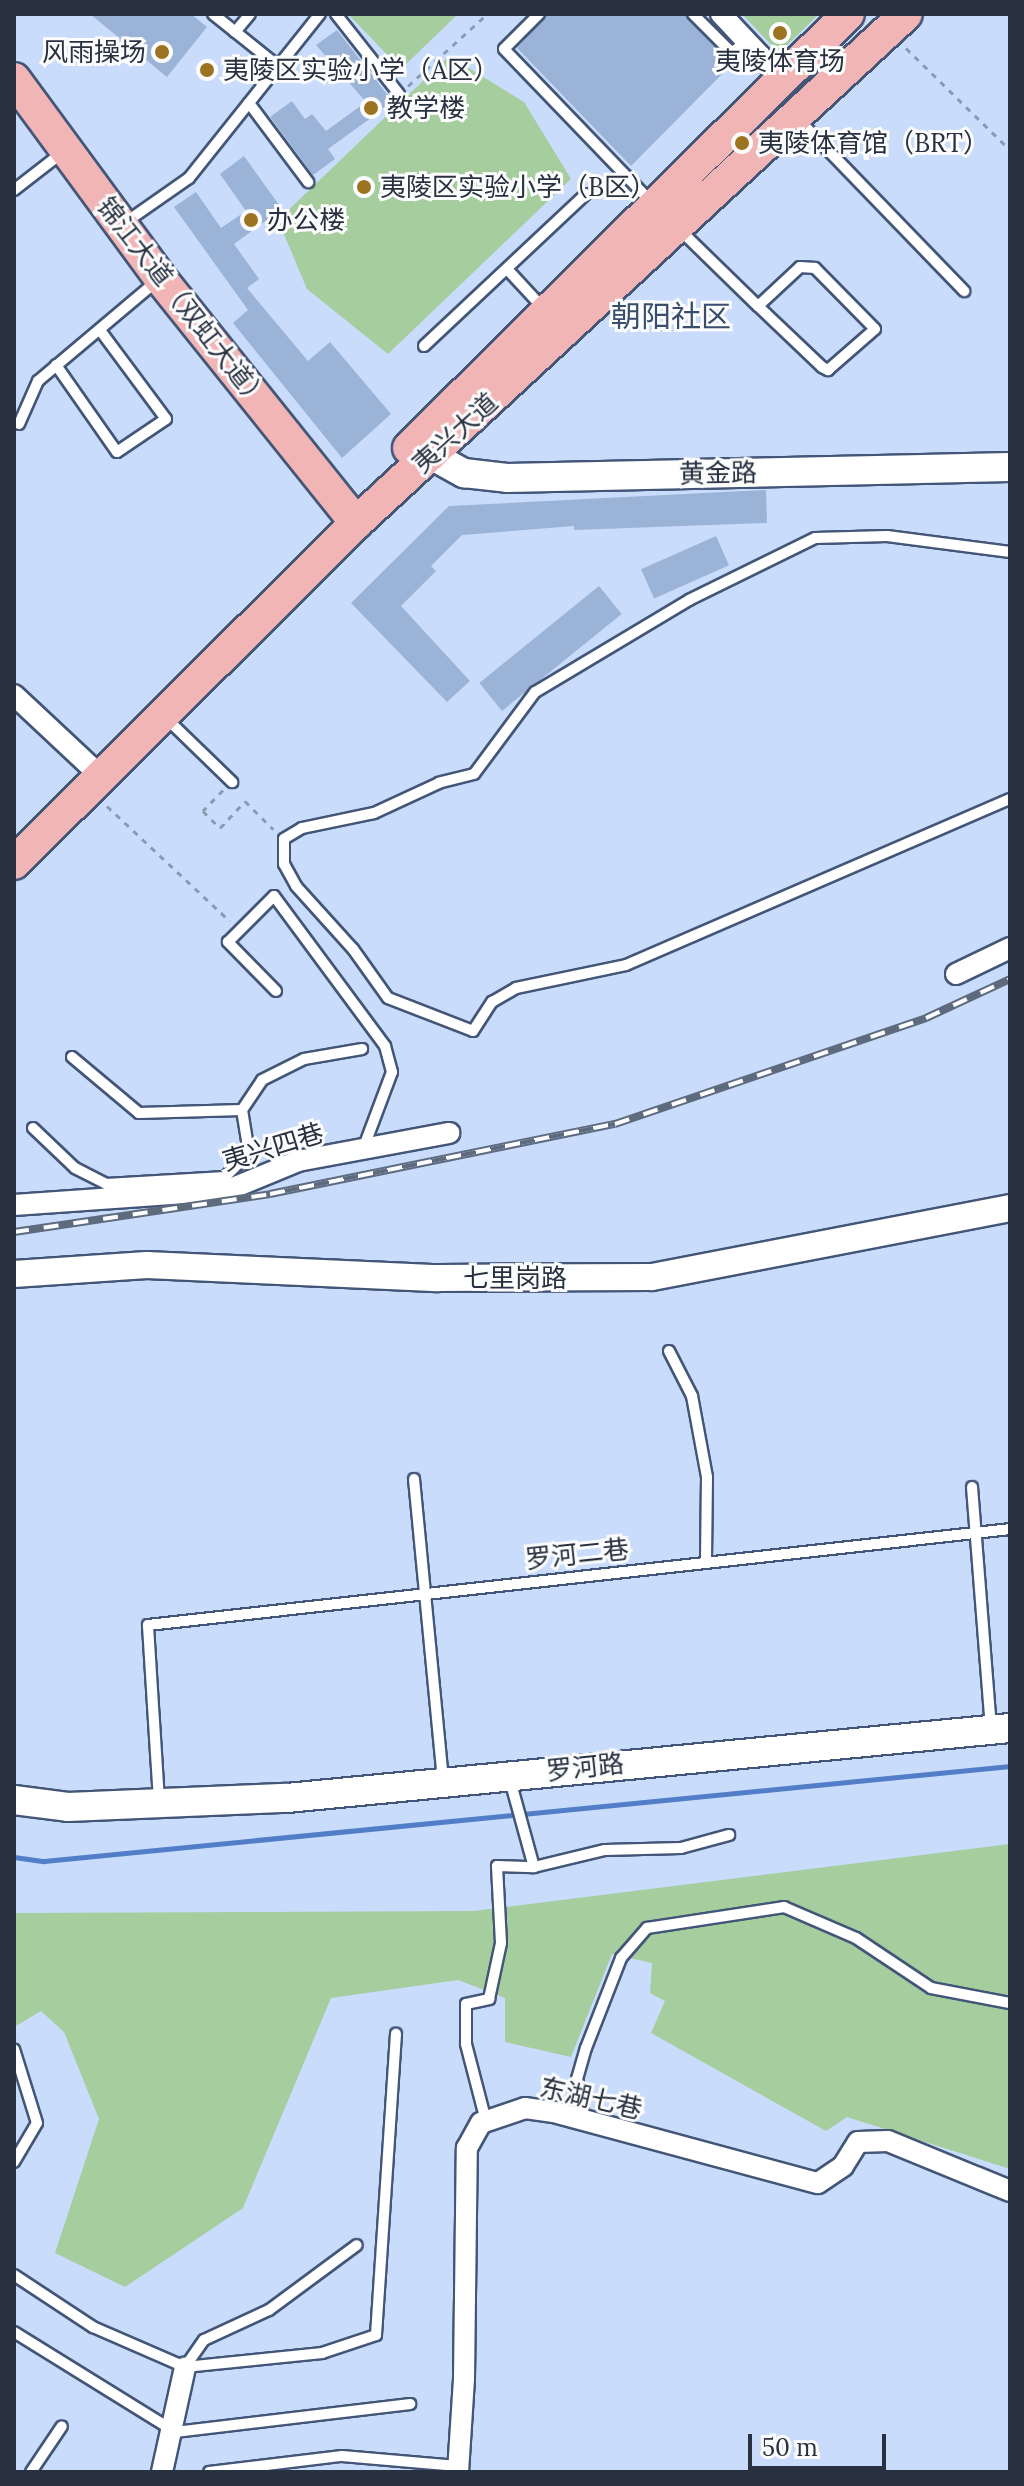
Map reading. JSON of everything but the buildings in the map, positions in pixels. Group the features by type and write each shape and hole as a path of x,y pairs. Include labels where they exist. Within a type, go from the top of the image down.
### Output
{"main road":[{"name":"夷兴大道","path":"14,844 165,718 546,311 848,14"},
{"name":"夷兴大道","path":"14,863 91,779 351,517 431,455 898,23"},
{"name":"锦江大道（双虹大道）","path":"14,79 160,278 351,517"},
{"name":"黄金路","path":"431,455 464,473 507,478 1010,467"},
{"name":"罗河路","path":"14,1800 68,1807 287,1798 1000,1729"},
{"name":"罗河路","path":"14,1814 71,1820 159,1803"}],"street":[{"path":"721,14 781,78"},
{"path":"14,695 91,779"},
{"path":"956,974 1010,948"},
{"name":"夷兴四巷","path":"14,1205 228,1190 298,1161 449,1133"},
{"name":"七里岗路","path":"14,1274 147,1265 438,1278 652,1277 1010,1208"},
{"name":"东湖七巷","path":"486,2121 525,2108 818,2183 843,2166 858,2142 888,2141 1010,2191"},
{"path":"458,2469 467,2148 486,2121"},
{"path":"162,2472 175,2432 185,2367"}],"lane":[{"path":"213,14 278,66"},
{"path":"235,32 250,14"},
{"path":"121,226 189,178 320,14"},
{"path":"336,14 399,94"},
{"path":"539,14 504,49 654,204"},
{"path":"693,14 732,53 746,41"},
{"path":"249,103 308,182"},
{"path":"798,118 964,291"},
{"path":"14,190 66,150"},
{"path":"424,346 586,194"},
{"path":"678,228 758,306 828,370 875,329 815,268 800,267 758,306"},
{"path":"507,269 546,311"},
{"path":"19,424 38,381 160,278"},
{"path":"56,365 117,452 166,419 100,330"},
{"path":"1010,552 887,536 815,538 689,600 535,692 474,774 439,783 374,813 302,828 284,839 284,864 296,886 353,949 388,998 473,1031 492,1002 516,988 626,965 1010,799"},
{"path":"165,718 232,782"},
{"path":"276,991 228,942 274,896 385,1046 392,1072 363,1149"},
{"path":"33,1128 88,1177 129,1185 225,1177 249,1153 242,1110 262,1080 304,1059 362,1049"},
{"path":"72,1057 139,1113 242,1110"},
{"path":"75,1203 88,1177"},
{"path":"669,1351 692,1396 707,1477 706,1563"},
{"path":"414,1479 443,1782"},
{"path":"972,1487 1000,1729"},
{"name":"罗河二巷","path":"159,1803 148,1625 1010,1529"},
{"path":"509,1776 534,1867"},
{"path":"486,2121 466,2044 466,2004 489,1999 501,1943 497,1866 534,1867 605,1850 681,1848 729,1835"},
{"path":"585,2121 577,2079 586,2048 621,1958 647,1928 784,1907 856,1938 931,1988 1010,2003"},
{"path":"14,2275 93,2327 185,2367 322,2353 376,2335 396,2034"},
{"path":"14,2049 37,2123 14,2162"},
{"path":"185,2367 204,2340 269,2310 357,2245"},
{"path":"14,2332 175,2432 410,2404"},
{"path":"31,2472 62,2426"},
{"path":"209,2472 342,2456 458,2469"}],"path":[{"path":"399,94 487,14"},
{"path":"898,23 1010,150"},
{"path":"91,779 241,931"},
{"path":"232,782 203,811 220,828 245,801 284,839"}],"green space":[{"path":"348,14 458,14 401,69"},
{"name":"夷陵体育场","path":"742,14 819,14 779,53"},
{"path":"449,56 524,102 571,179 388,354 307,289 278,220"},
{"path":"1010,1844 1010,2169 847,2117 826,2131 651,2033 665,2001 650,1993 652,1963 612,1954 571,2057 505,2042 505,1998 458,1980 331,1998 243,2208 125,2287 55,2253 99,2119 64,2032 41,2011 14,2027 14,1913 474,1911"}],"waterway":[{"path":"14,1857 44,1861 1010,1766"}],"railway":[{"path":"14,1232 270,1194 615,1124 926,1018 1010,979"}],"place":[{"name":"夷陵体育场","path":"780,33"},
{"name":"风雨操场","path":"162,52"},
{"name":"夷陵区实验小学（A区）","path":"207,70"},
{"name":"教学楼","path":"371,108"},
{"name":"夷陵体育馆（BRT）","path":"742,143"},
{"name":"夷陵区实验小学（B区）","path":"364,187"},
{"name":"办公楼","path":"251,220"}],"district":[{"name":"朝阳社区","path":"671,316"}]}
